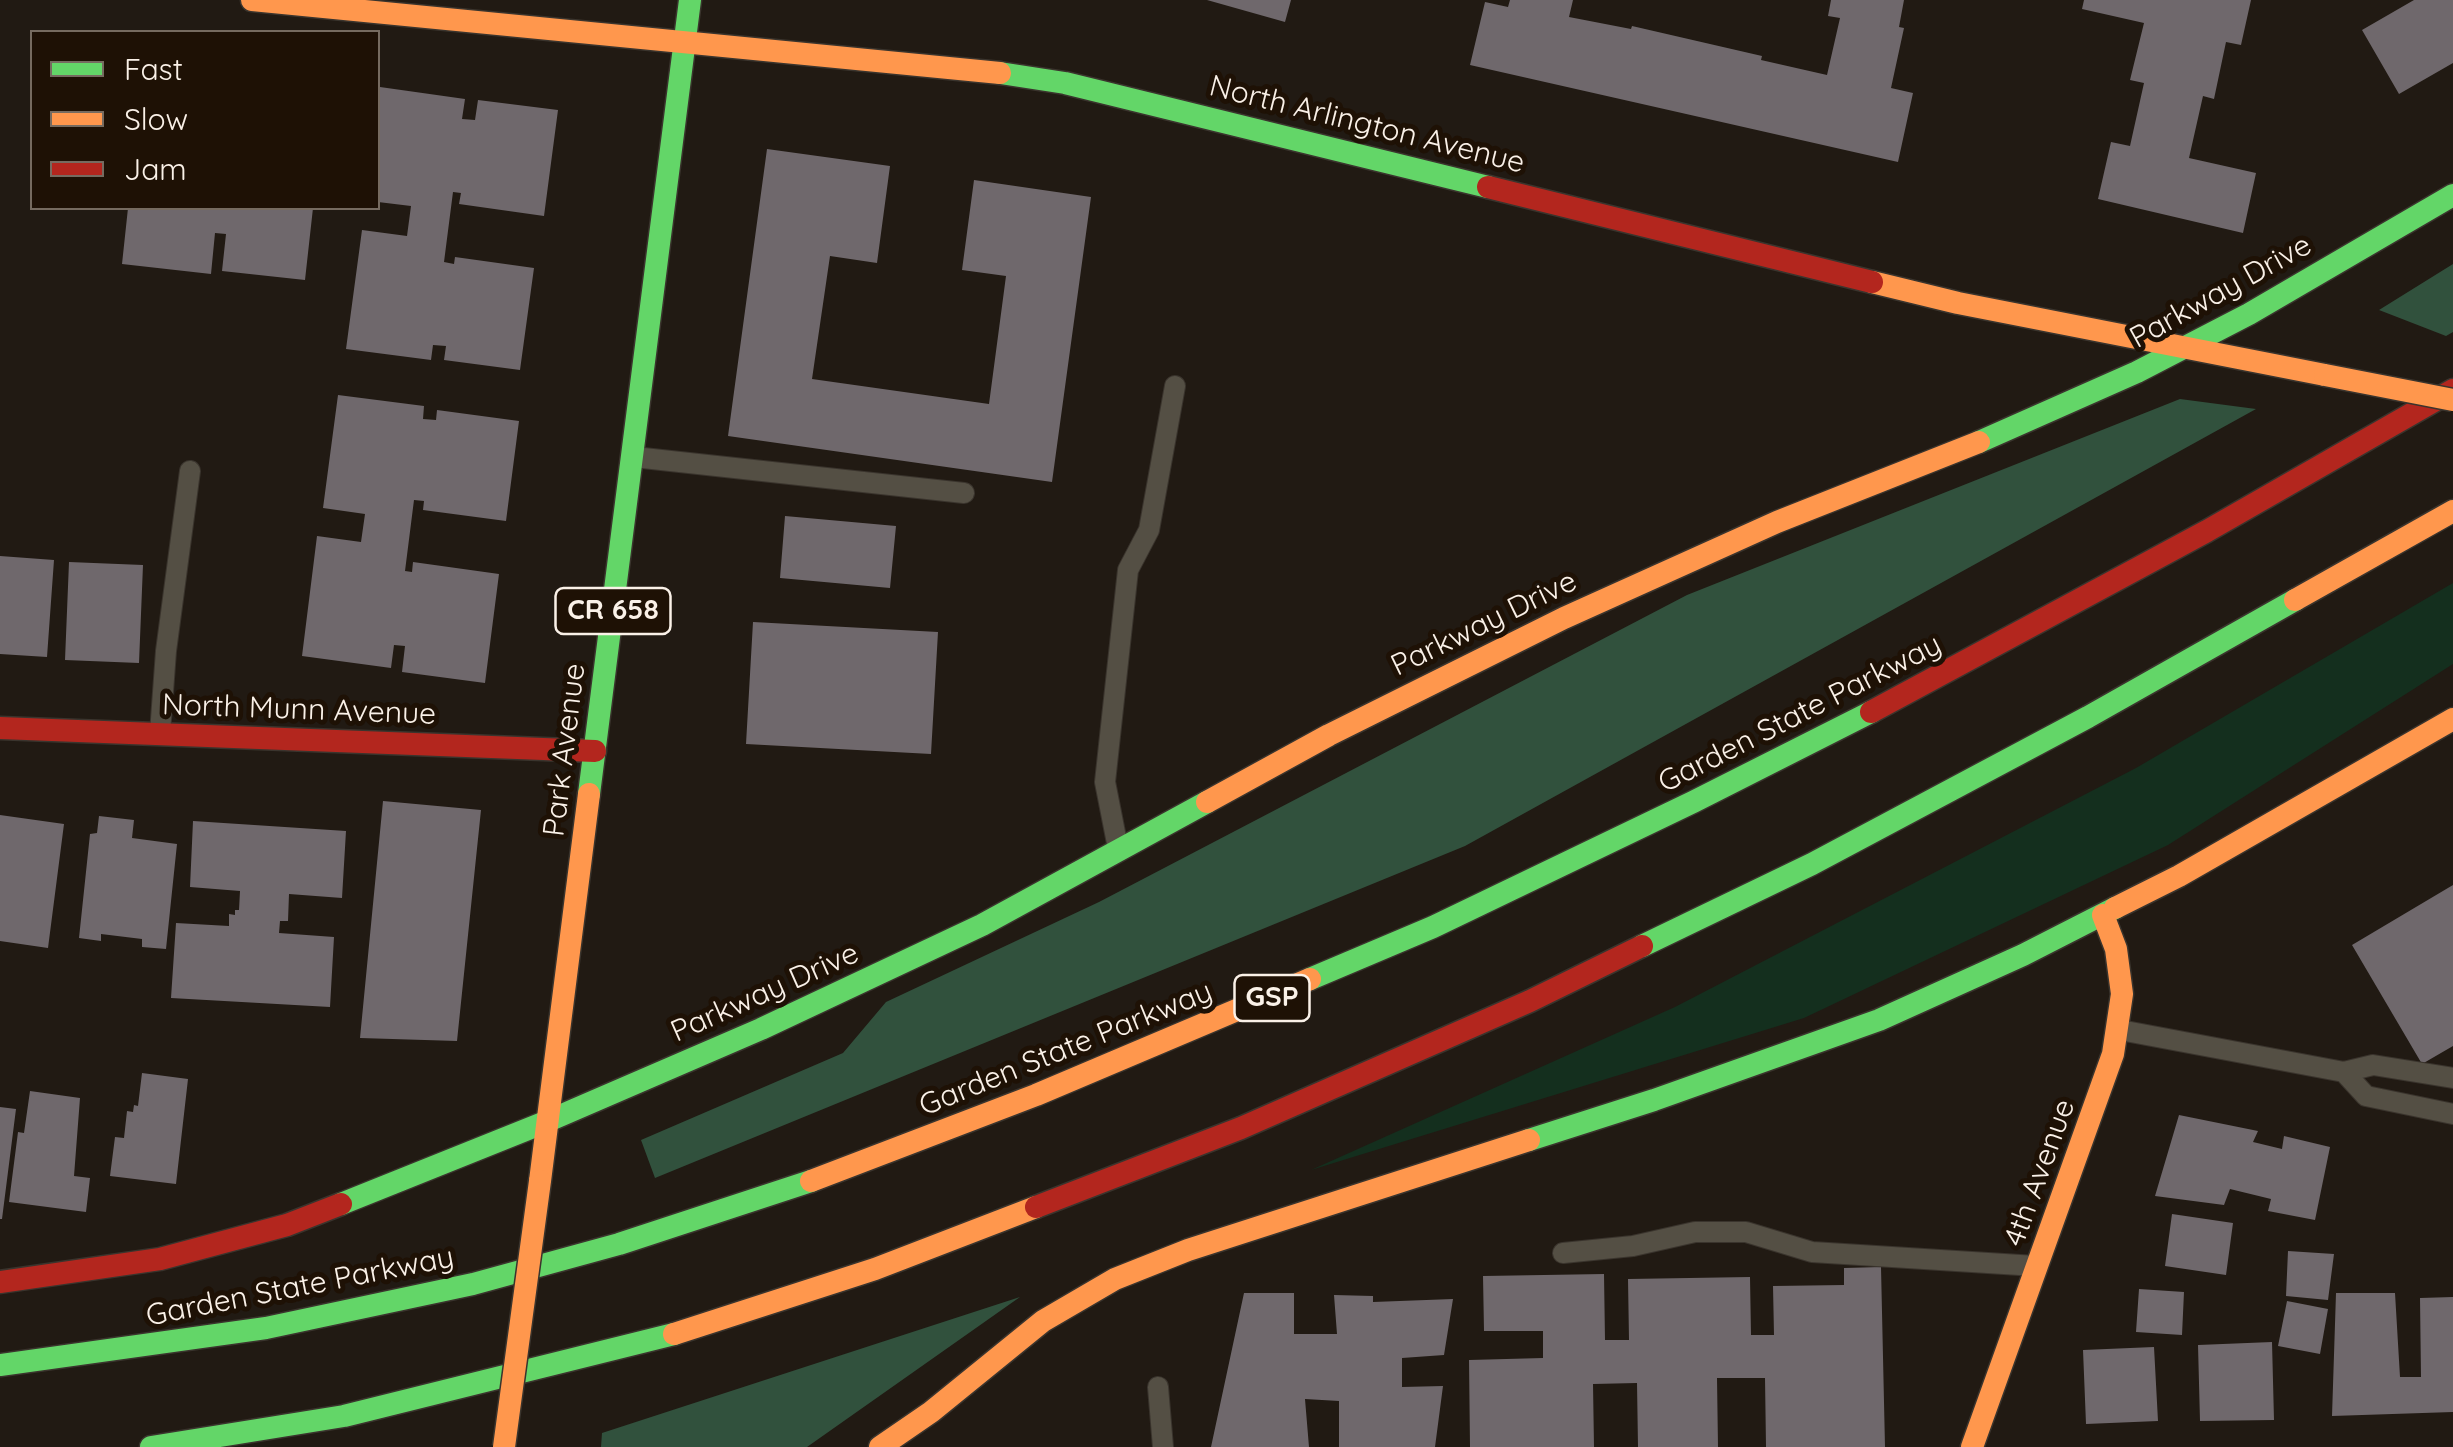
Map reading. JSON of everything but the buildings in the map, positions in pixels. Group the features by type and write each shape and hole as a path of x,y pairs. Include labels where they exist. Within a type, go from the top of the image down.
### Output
{"main road":[{"name":"North Arlington Avenue","path":"252,0 413,8 684,41 960,67 1065,82 1911,292 2453,400"},
{"name":"Park Avenue","path":"504,1447 690,0"},
{"name":"Parkway Drive","path":"0,1282 160,1260 287,1225 548,1121 904,964 1343,728 1564,618 1777,522 2081,398 2249,314 2453,195"},
{"name":"Garden State Parkway","path":"0,1365 250,1331 473,1284 767,1198 1036,1096 1367,956 1694,802 1957,668 2453,390"},
{"path":"151,1447 344,1416 649,1342 875,1269 1186,1150 1530,1001 1812,864 2102,709 2453,510"},
{"path":"880,1447 931,1412 1043,1322 1115,1279 1188,1250 1654,1100 1824,1041 1955,988 2253,836 2453,720"},
{"name":"North Munn Avenue","path":"0,728 595,751"},
{"name":"4th Avenue","path":"1972,1447 2096,1106 2118,1030 2120,969 2103,915"}],"lane":[{"path":"1118,850 1105,782 1128,570 1149,530 1175,386"},
{"path":"632,457 964,493"},
{"path":"160,734 166,651 190,471"},
{"path":"2118,1030 2344,1072 2373,1065 2453,1078"},
{"path":"2344,1072 2366,1096 2453,1114"},
{"path":"1563,1252 1632,1246 1695,1232 1746,1232 1812,1252 2038,1266"},
{"path":"1158,1388 1163,1447"}],"green space":[{"path":"2453,264 2453,332 2446,336 2379,310"},
{"path":"2180,399 2256,409 1465,846 655,1178 641,1140 843,1053 886,1002 1099,902 1687,595"},
{"path":"2453,583 2453,664 2168,845 1804,1018 1311,1170 1675,1007 2136,768"},
{"path":"1020,1297 807,1447 601,1447 602,1433"}],"traffic: fast":[{"path":"589,794 690,0"},
{"path":"1000,73 1065,83 1488,187"},
{"path":"1979,442 2137,372 2249,314 2453,195"},
{"path":"1642,946 1812,864 2088,717 2295,600"},
{"path":"1310,979 1433,927 1871,712"},
{"path":"341,1204 761,1029 982,925 1207,802"},
{"path":"1529,1140 1879,1020 2023,955 2115,908"},
{"path":"0,1365 266,1328 473,1284 619,1244 811,1181"},
{"path":"151,1447 344,1416 674,1334"}],"traffic: slow":[{"path":"252,0 1000,73"},
{"path":"1872,282 1958,303 2325,375"},
{"path":"2325,375 2453,400"},
{"path":"1207,802 1329,735 1564,618 1777,522 1979,442"},
{"path":"2295,600 2453,511"},
{"path":"2115,908 2179,876 2453,719"},
{"path":"540,1181 589,794"},
{"path":"1972,1447 2113,1054 2122,994 2116,949 2103,915"},
{"path":"811,1181 1036,1095 1310,979"},
{"path":"880,1447 931,1412 1043,1321 1115,1279 1188,1250 1529,1140"},
{"path":"504,1447 540,1181"},
{"path":"674,1334 875,1269 1036,1207"}],"traffic: jam":[{"path":"1488,187 1872,282"},
{"path":"1871,712 2207,531 2453,390"},
{"path":"0,728 595,751"},
{"path":"1036,1207 1241,1128 1530,1001 1642,946"},
{"path":"0,1282 160,1259 287,1225 341,1204"}]}
